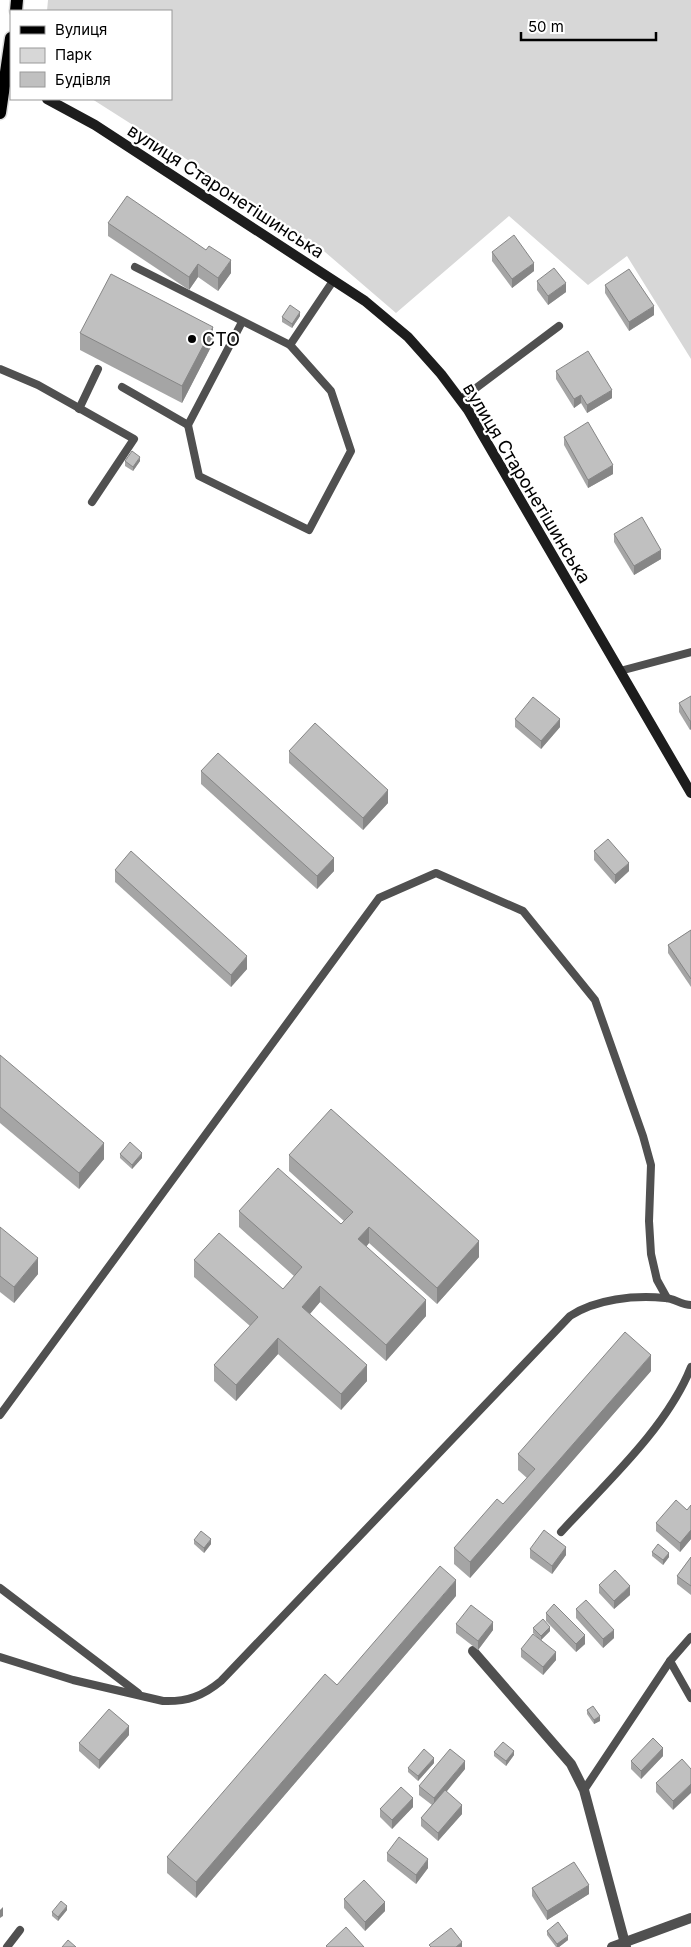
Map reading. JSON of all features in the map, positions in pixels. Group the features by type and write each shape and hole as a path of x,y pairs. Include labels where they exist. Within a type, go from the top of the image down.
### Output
{"main road":[{"path":"0,113 10,44"},
{"name":"вулиця Старонетішинська","path":"49,100 95,125 365,301 408,337 441,374 468,410 691,793"}],"street":[{"path":"473,1650 571,1764 584,1790 625,1945"},
{"path":"612,1947 625,1945 691,1918"}],"lane":[{"path":"135,267 290,345 331,391 351,451 309,530 199,476 188,425 242,322"},
{"path":"290,345 333,281"},
{"path":"460,400 559,326"},
{"path":"0,369 38,385 134,439 92,502"},
{"path":"79,409 98,369"},
{"path":"122,387 188,425"},
{"path":"620,671 691,652"},
{"path":"0,1415 379,898 436,872 523,912 595,1000 650,1160 649,1221 651,1254 657,1280 667,1298"},
{"path":"0,1657 73,1680 163,1701 188,1700 200,1696 221,1681 570,1316 587,1306 610,1301 667,1298 685,1305 691,1305"},
{"path":"561,1532 649,1436 685,1383 691,1367"},
{"path":"0,1588 142,1696"},
{"path":"584,1790 670,1661 691,1637"},
{"path":"670,1661 691,1698"},
{"path":"7,1947 20,1930"}],"green space":[{"path":"48,0 691,0 691,359 627,256 588,285 509,216 396,313 325,252 191,162 94,100 172,100 172,10 47,10"}],"building":[{"path":"127,196 206,250 209,246 231,260 218,278 198,264 189,277 108,223"},
{"path":"514,235 534,263 512,279 492,252"},
{"path":"554,268 566,283 548,296 537,281"},
{"path":"629,269 654,306 629,322 605,285"},
{"path":"111,274 213,327 182,386 80,333"},
{"path":"290,305 300,312 292,324 282,317"},
{"path":"588,351 612,390 587,405 581,395 574,399 556,371"},
{"path":"588,422 613,465 588,480 564,437"},
{"path":"132,451 140,457 133,467 125,461"},
{"path":"642,517 661,550 634,566 614,534"},
{"path":"691,696 691,721 690,721 679,703"},
{"path":"533,697 560,719 541,741 515,719"},
{"path":"315,723 388,790 363,818 289,751"},
{"path":"218,753 334,858 317,876 201,771"},
{"path":"608,839 629,863 615,875 594,851"},
{"path":"131,851 247,956 231,975 115,870"},
{"path":"691,930 691,979 668,945"},
{"path":"0,1055 104,1143 79,1173 0,1107"},
{"path":"331,1109 479,1241 437,1288 369,1227 358,1239 426,1300 386,1345 320,1286 302,1307 367,1365 341,1394 278,1338 236,1385 214,1365 258,1317 194,1260 219,1233 283,1289 302,1267 239,1211 278,1168 341,1224 353,1212 289,1155"},
{"path":"130,1142 142,1153 132,1165 120,1154"},
{"path":"0,1227 38,1258 14,1287 0,1276"},
{"path":"625,1332 651,1355 470,1562 454,1548 497,1499 503,1504 535,1469 518,1454"},
{"path":"676,1500 687,1510 691,1505 691,1530 680,1543 656,1523"},
{"path":"544,1530 566,1547 552,1566 530,1549"},
{"path":"201,1531 211,1539 204,1548 194,1540"},
{"path":"658,1544 669,1553 663,1560 652,1552"},
{"path":"691,1557 691,1586 677,1576"},
{"path":"440,1566 456,1580 196,1882 167,1857 325,1674 337,1685"},
{"path":"615,1570 630,1586 614,1601 599,1585"},
{"path":"586,1600 614,1630 603,1639 576,1609"},
{"path":"554,1604 585,1635 576,1644 546,1613"},
{"path":"471,1605 493,1622 478,1641 456,1624"},
{"path":"543,1619 550,1627 541,1636 533,1628"},
{"path":"533,1634 556,1652 543,1667 521,1649"},
{"path":"593,1706 600,1716 594,1720 587,1710"},
{"path":"109,1709 129,1726 99,1760 79,1743"},
{"path":"653,1738 663,1748 641,1771 631,1761"},
{"path":"503,1742 514,1751 506,1761 494,1752"},
{"path":"424,1749 434,1758 418,1776 408,1768"},
{"path":"450,1749 465,1761 434,1798 419,1786"},
{"path":"682,1759 691,1769 691,1784 673,1801 656,1783"},
{"path":"401,1787 413,1798 392,1820 380,1809"},
{"path":"445,1790 462,1805 438,1833 421,1818"},
{"path":"399,1837 428,1859 416,1875 387,1853"},
{"path":"574,1862 589,1885 547,1911 532,1888"},
{"path":"364,1880 385,1902 365,1922 344,1899"},
{"path":"61,1901 67,1906 58,1917 52,1912"},
{"path":"558,1922 568,1936 557,1944 547,1931"},
{"path":"346,1927 364,1947 326,1946"},
{"path":"451,1928 462,1942 456,1947 431,1947 429,1945"},
{"path":"68,1940 76,1947 62,1947"}],"place":[{"name":"СТО","path":"192,339"}]}
